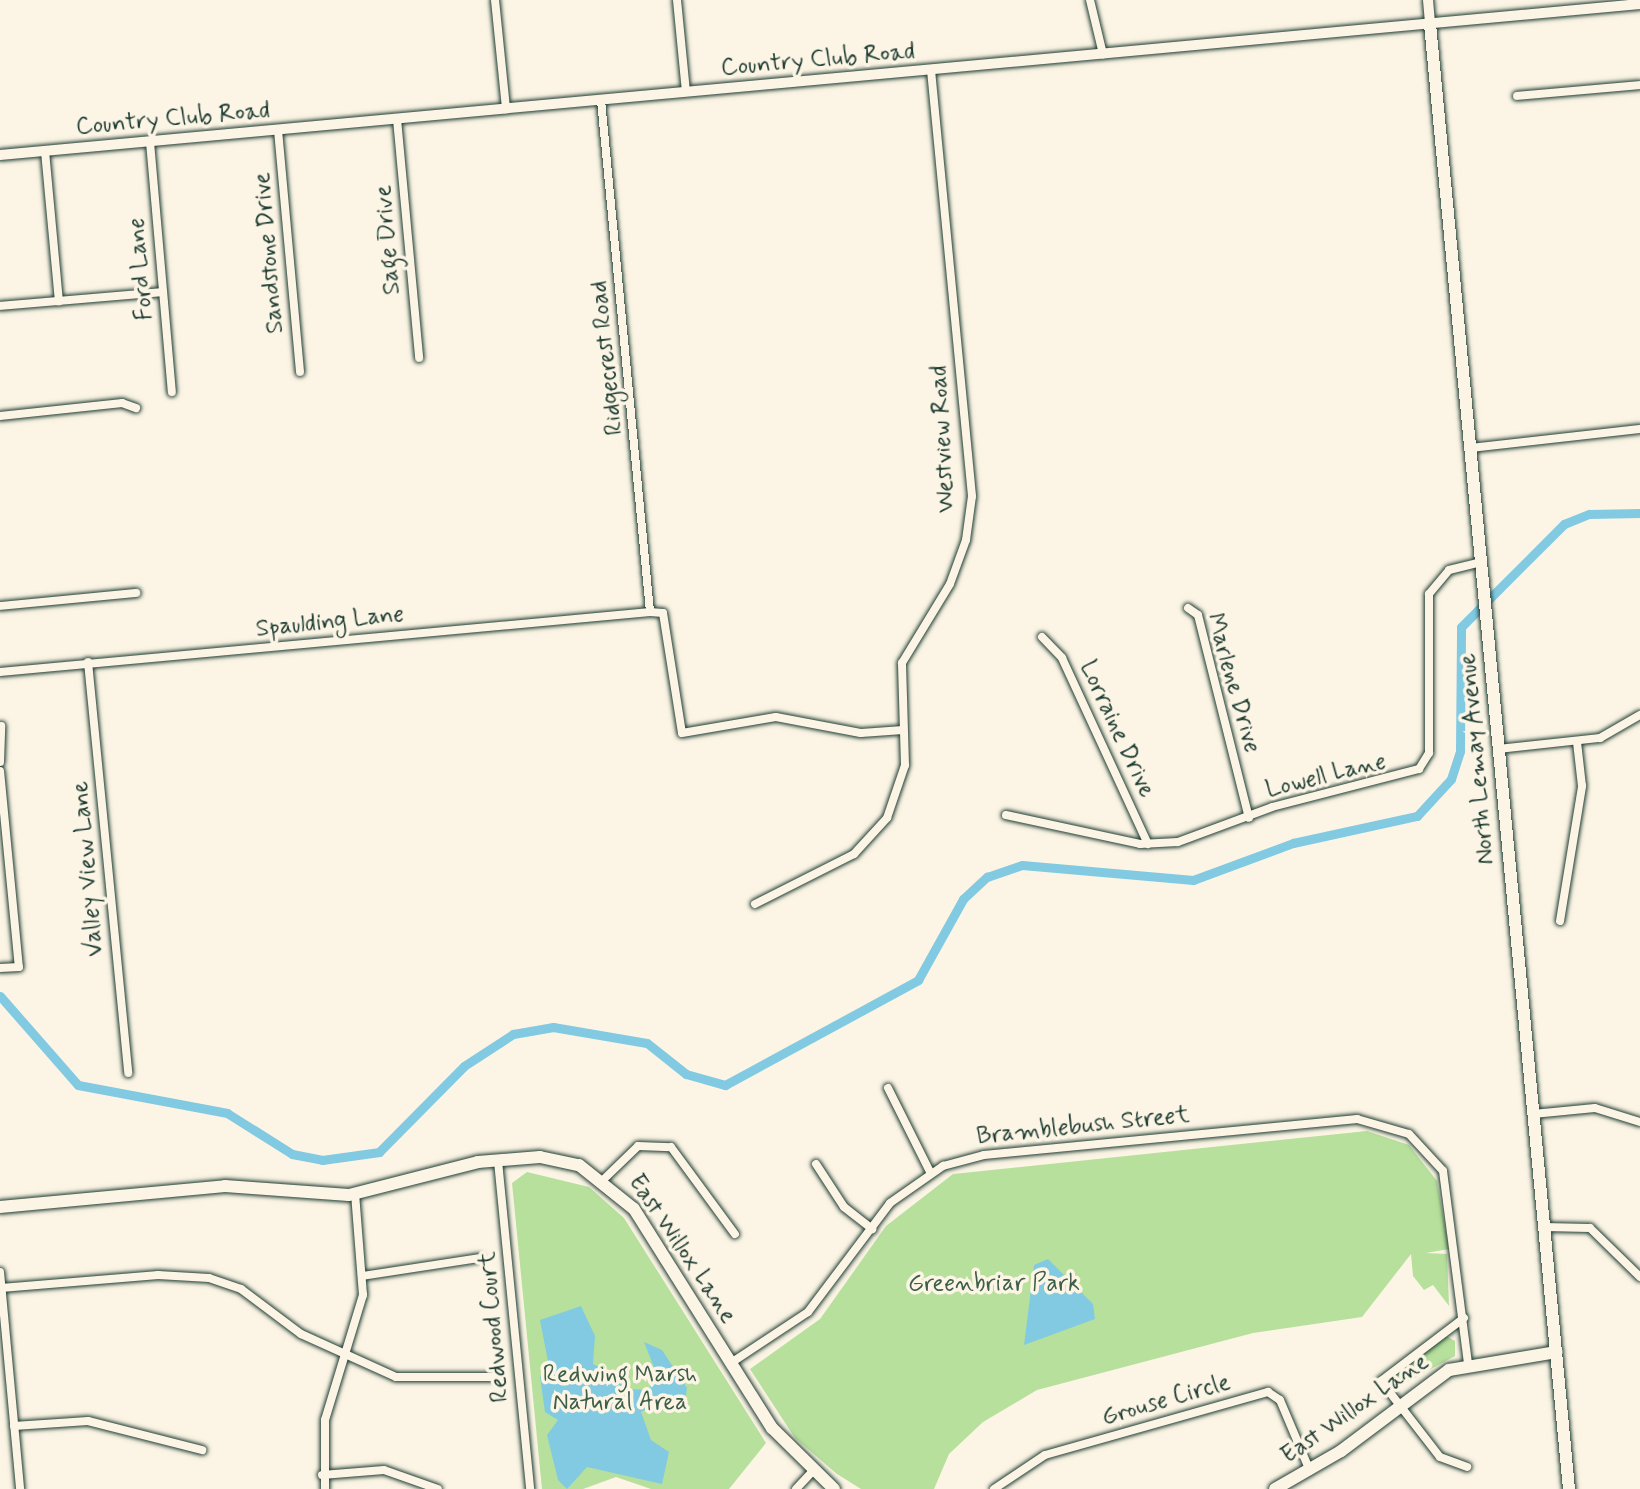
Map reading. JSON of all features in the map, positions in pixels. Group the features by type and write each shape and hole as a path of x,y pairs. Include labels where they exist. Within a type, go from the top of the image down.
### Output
{"main road":[{"name":"North Lemay Avenue","path":"1430,24 1569,1489"},
{"name":"East Willox Lane","path":"0,1207 225,1186 355,1194 443,1167 553,1158 604,1179 634,1209 772,1428 812,1472 834,1489"},
{"name":"East Willox Lane","path":"1275,1489 1310,1471 1398,1406 1468,1363 1556,1352"}],"street":[{"path":"495,0 506,109"},
{"path":"1090,0 1103,54"},
{"path":"1428,0 1430,24"},
{"path":"680,2 686,92"},
{"name":"Country Club Road","path":"0,155 1640,4"},
{"name":"Westview Road","path":"755,904 869,842 901,785 902,663 958,567 972,496 931,70"},
{"path":"1517,96 1640,85"},
{"name":"Ridgecrest Road","path":"601,100 650,612"},
{"name":"Sage Drive","path":"397,119 419,358"},
{"name":"Sandstone Drive","path":"278,130 300,372"},
{"name":"Ford Lane","path":"150,142 172,392"},
{"path":"45,151 59,301"},
{"path":"0,306 162,292"},
{"path":"0,416 122,403 136,408"},
{"path":"1470,448 1640,429"},
{"name":"Lowell Lane","path":"1006,815 1148,844 1419,769 1429,753 1429,594 1449,570 1481,562"},
{"path":"0,606 136,593"},
{"name":"Marlene Drive","path":"1188,608 1198,615 1249,818"},
{"name":"Spaulding Lane","path":"0,672 650,612 663,613 675,723 682,733 776,717 861,733 903,730"},
{"name":"Lorraine Drive","path":"1042,637 1062,658 1148,844"},
{"name":"Valley View Lane","path":"88,662 128,1073"},
{"path":"1498,749 1577,742 1640,715"},
{"path":"0,762 1,726"},
{"path":"1560,921 1582,786 1577,742"},
{"path":"0,771 19,967 0,968"},
{"path":"888,1088 930,1172"},
{"path":"1533,1114 1595,1108 1640,1122"},
{"name":"Bramblebush Street","path":"731,1363 808,1312 898,1196 930,1172 984,1155 1357,1119 1386,1123 1420,1141 1450,1187 1464,1318"},
{"path":"604,1179 633,1148 666,1145 687,1160 735,1234"},
{"name":"Redwood Court","path":"498,1161 530,1489"},
{"path":"816,1164 844,1207 872,1229"},
{"path":"325,1489 322,1475 325,1420 349,1356 362,1276 355,1194"},
{"path":"1544,1227 1590,1228 1640,1277"},
{"path":"362,1276 480,1258"},
{"path":"0,1272 20,1489"},
{"path":"1,1288 158,1275 209,1278 349,1356 407,1380 491,1377"},
{"path":"1464,1318 1468,1363"},
{"path":"1464,1318 1383,1375 1398,1406 1440,1457 1467,1467"},
{"name":"Grouse Circle","path":"994,1489 1045,1455 1268,1392 1280,1400 1310,1471"},
{"path":"14,1426 88,1421 202,1450"},
{"path":"322,1475 384,1470 438,1489"},
{"path":"796,1489 812,1472"}],"green space":[{"name":"Greenbriar Park","path":"1367,1131 1409,1145 1437,1181 1449,1249 1426,1253 1447,1254 1449,1306 1433,1285 1424,1290 1413,1276 1411,1254 1362,1317 1253,1333 1037,1390 983,1422 949,1454 934,1489 861,1489 837,1474 795,1438 750,1369 820,1319 886,1226 953,1174"},
{"name":"Redwing Marsh Natural Area","path":"527,1172 589,1187 624,1218 766,1443 729,1489 651,1489 616,1477 583,1489 542,1489 512,1183"},
{"path":"1446,1336 1455,1341 1455,1356 1392,1390 1387,1380"}],"water":[{"path":"1048,1259 1093,1304 1095,1319 1024,1345 1034,1265"},
{"path":"581,1306 595,1336 593,1364 624,1378 629,1389 648,1390 657,1375 644,1342 662,1350 687,1388 684,1408 664,1399 641,1412 651,1440 669,1452 662,1484 587,1467 567,1489 558,1480 547,1435 558,1420 545,1412 540,1377 549,1367 540,1320"}],"waterway":[{"path":"0,996 78,1085 227,1113 292,1154 322,1160 379,1152 464,1066 513,1034 553,1027 647,1043 686,1074 725,1085 918,980 963,899 987,877 1022,865 1193,880 1293,843 1417,816 1451,779 1460,751 1461,627 1564,524 1589,514 1640,513"}]}
